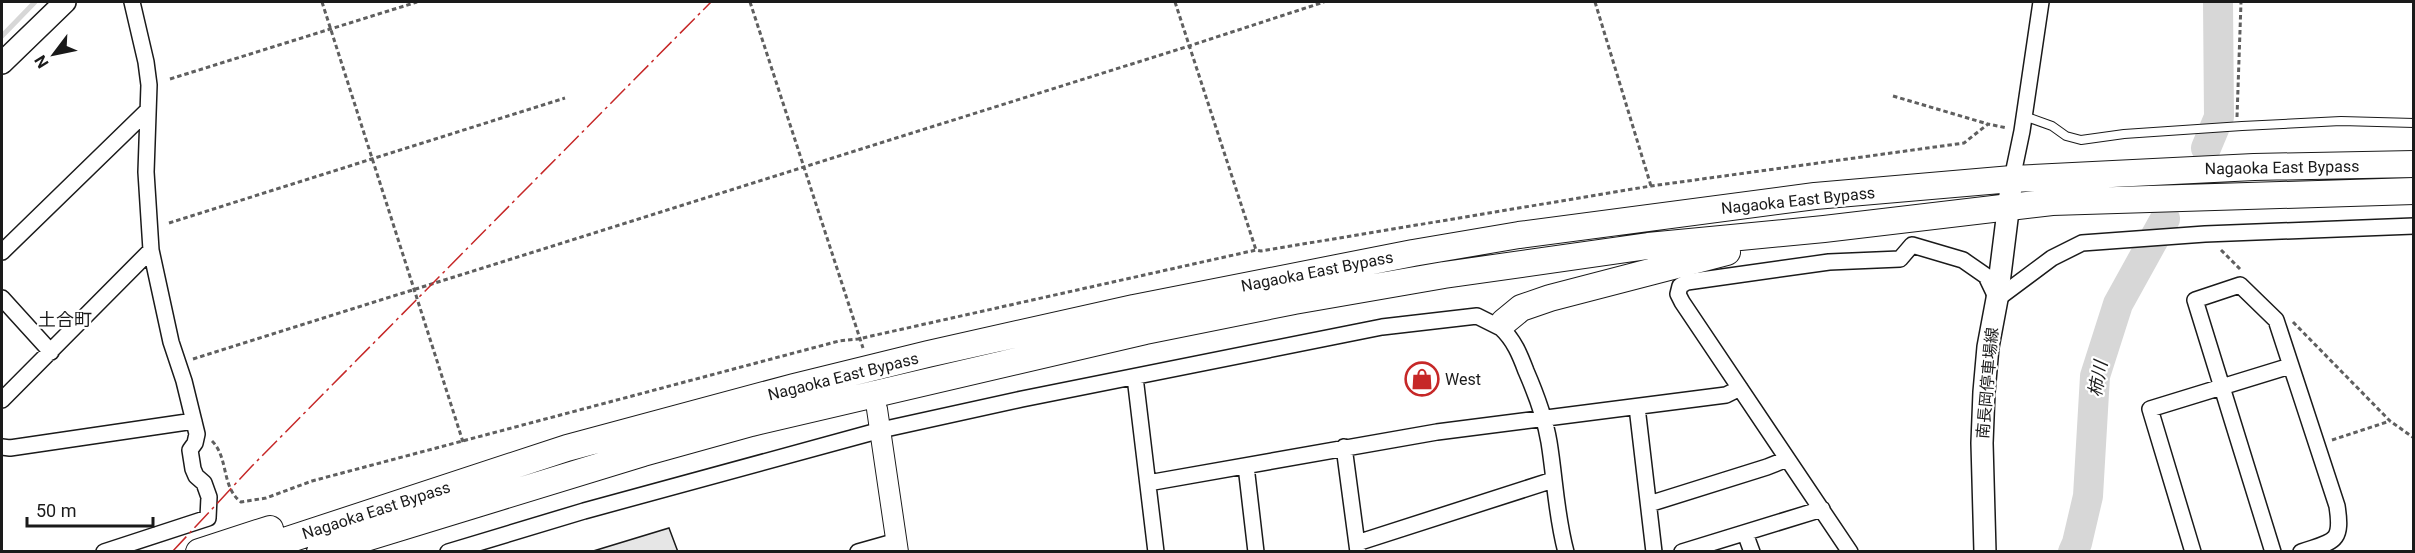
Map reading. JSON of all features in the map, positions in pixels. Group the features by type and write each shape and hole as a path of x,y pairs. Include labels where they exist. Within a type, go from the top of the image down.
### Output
{"highway":[{"name":"Nagaoka East Bypass","path":"251,552 567,448 928,354 1134,308 1413,253 1529,234 1804,197 2012,179 2254,167 2414,164"},
{"name":"Nagaoka East Bypass","path":"330,549 751,423 1145,331 1305,299 1568,256 2052,202 2414,191"},
{"path":"1503,325 1521,308 1550,298 1680,263 1824,229"},
{"path":"198,552 388,493 567,448"}],"main road":[{"path":"2,63 65,2"},
{"name":"南長岡停車場線","path":"1985,552 1982,443 1984,392 1988,347 1997,299 2012,179"}],"street":[{"path":"104,552 208,518 209,497 204,483 195,476 190,450 195,443 195,427 169,333 151,250 146,172 149,85 132,2"},
{"path":"2012,179 2042,2"},
{"path":"2,252 147,111"},
{"path":"1850,552 1678,294 1680,286 1687,282 1829,262 1900,260 1929,216"},
{"path":"1912,245 1963,260 1986,276 1997,299 2065,250 2082,243 2414,226"},
{"path":"2,400 151,250"},
{"path":"2273,552 2194,300 2240,285 2276,320 2337,506 2339,533 2329,543 2301,552"},
{"path":"2,298 51,352"},
{"path":"448,552 584,511 881,430 1360,331 1477,316 1503,325 1514,343 1534,391 1549,441 1558,522 1566,552"},
{"path":"2193,552 2150,409 2290,366"},
{"path":"1135,377 1156,552"},
{"path":"1148,483 1448,430 1544,420 1726,395 1740,388"},
{"path":"1637,406 1654,552"},
{"path":"858,552 898,546 877,409"},
{"path":"2,447 10,448 195,427"},
{"path":"1344,447 1358,547 1553,480"},
{"path":"1649,504 1787,459"},
{"path":"1246,465 1256,552"},
{"path":"1682,552 1822,509"},
{"path":"1745,532 1752,552"}],"lane":[{"path":"2023,123 2052,126 2066,136 2080,140 2124,134 2341,121 2414,123"}],"path":[{"path":"322,2 463,442"},
{"path":"170,78 417,2"},
{"path":"750,2 858,339 865,352"},
{"path":"1175,2 1256,250"},
{"path":"192,360 1324,2"},
{"path":"1595,2 1651,186"},
{"path":"2232,128 2239,97 2241,2"},
{"path":"1893,96 1988,124 2023,123"},
{"path":"169,223 565,98"},
{"path":"195,427 219,449 228,484 234,496 241,502 266,498 312,481 839,341 858,339 1256,250 1651,186 1964,143 1988,124"},
{"path":"2290,319 2390,421 2414,438"},
{"path":"2318,446 2390,421"}],"building":[{"path":"669,528 678,552 590,552"}],"waterway":[{"path":"2,36 35,2"},
{"name":"柿川","path":"2206,148 2219,117 2218,2"},
{"name":"柿川","path":"2073,552 2088,496 2095,376 2118,304 2165,219"}],"power":[{"path":"172,552 252,466 711,2"}],"place":[{"name":"West","path":"1422,379"}],"district":[{"name":"土合町","path":"65,320"}]}
